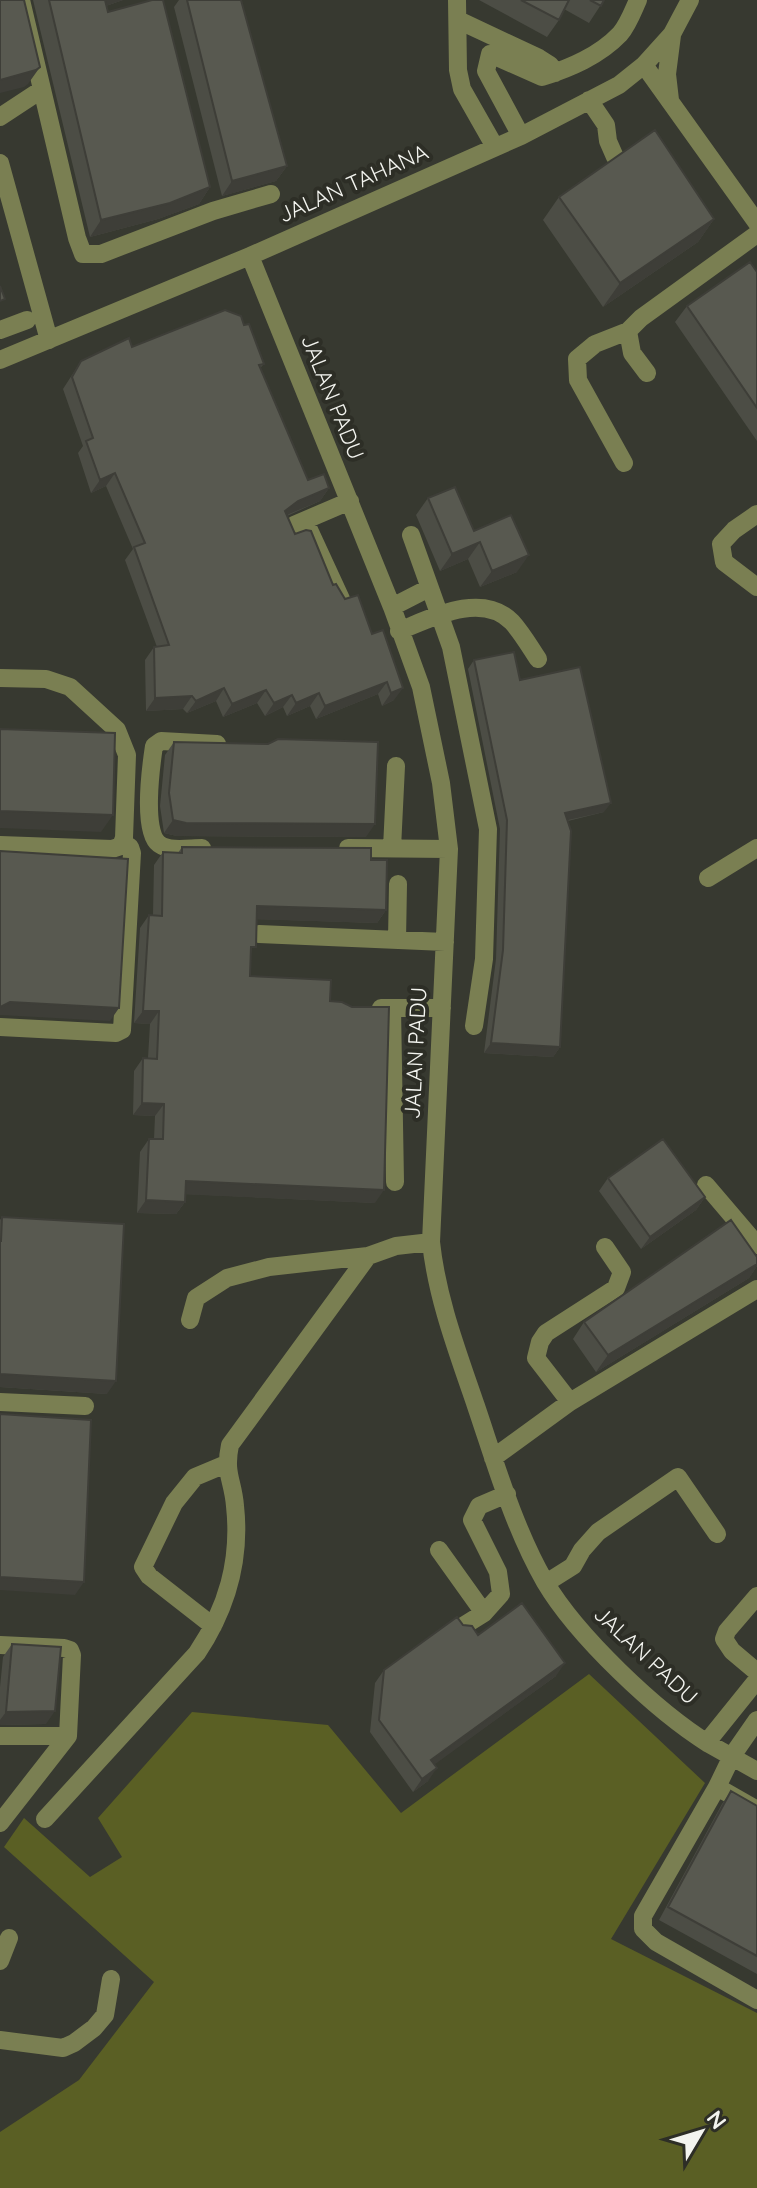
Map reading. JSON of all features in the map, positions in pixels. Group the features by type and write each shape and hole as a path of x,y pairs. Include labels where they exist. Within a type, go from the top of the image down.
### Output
{"street":[{"path":"21,0 83,254 101,254 211,204 271,194"},
{"path":"457,0 458,70 462,89 495,147"},
{"path":"459,29 490,54 542,77 576,65 622,32 638,0"},
{"name":"JALAN TAHANA","path":"0,360 250,256 521,136 619,85 644,65 672,34 690,0"},
{"path":"459,29 539,58 550,65 555,73"},
{"path":"671,103 667,74 672,34"},
{"path":"490,54 486,71 521,136"},
{"path":"644,65 757,223"},
{"path":"619,85 648,89 671,103"},
{"path":"0,117 41,90"},
{"path":"589,100 606,125 615,157"},
{"path":"0,163 49,340"},
{"path":"624,463 578,380 577,359 595,344 628,331 641,318 757,234"},
{"name":"JALAN PADU","path":"250,256 350,501 421,687 441,783 449,849 431,1242 447,1317 493,1458 531,1554 569,1616 646,1694 707,1742 757,1771"},
{"path":"0,330 27,320"},
{"path":"628,331 632,353 647,373"},
{"path":"341,599 299,523 350,501"},
{"path":"757,514 734,530 721,544 724,562 757,587"},
{"path":"411,535 451,647 488,829 484,959 474,1026"},
{"path":"392,607 429,588"},
{"path":"399,631 439,614 465,608 487,608 511,620 538,659"},
{"path":"0,678 46,679 70,687 117,730 127,755 123,843"},
{"path":"222,848 162,847 153,839 149,819 153,754 154,746 161,741 231,744"},
{"path":"392,848 396,766"},
{"path":"0,845 112,849 123,843"},
{"path":"0,1027 116,1033 122,1030 132,853 130,847 123,843"},
{"path":"330,848 449,849"},
{"path":"708,878 757,848"},
{"path":"397,940 398,884"},
{"path":"259,934 445,942"},
{"path":"367,1008 442,1008"},
{"path":"392,1008 395,1182"},
{"path":"706,1185 757,1245"},
{"path":"190,1320 196,1298 227,1278 269,1267 368,1256 396,1246 431,1242"},
{"path":"570,1402 536,1358 546,1333 616,1288 622,1272 605,1247"},
{"path":"45,1819 197,1653 213,1626 230,1589 235,1541 235,1506 226,1464 230,1445 368,1256"},
{"path":"493,1458 570,1402 757,1289"},
{"path":"0,1402 85,1406"},
{"path":"213,1626 149,1576 143,1567 174,1503 195,1477 226,1464"},
{"path":"546,1583 573,1566 598,1532 678,1477 717,1534"},
{"path":"460,1628 484,1613 501,1594 498,1572 472,1520 479,1506 507,1494"},
{"path":"439,1550 484,1613"},
{"path":"757,1596 727,1631 724,1639 727,1647 757,1672"},
{"path":"0,1645 70,1650 72,1655 68,1736 0,1823"},
{"path":"707,1742 757,1680"},
{"path":"757,1720 732,1756 643,1916 643,1929 656,1942 757,2000"},
{"path":"0,1736 68,1736"},
{"path":"717,1787 757,1810"},
{"path":"0,1961 9,1938"},
{"path":"0,2040 63,2048 74,2043 105,2015 111,1979"}],"green space":[{"path":"589,1674 705,1783 611,1939 757,2013 757,2188 0,2188 0,2132 79,2080 154,1982 4,1847 24,1818 90,1877 122,1857 98,1818 192,1712 328,1725 401,1813"}],"building":[{"path":"0,0 24,0 40,67 0,80"},
{"path":"49,0 105,0 108,12 163,0 210,187 170,203 101,220"},
{"path":"187,0 241,0 287,166 232,181"},
{"path":"521,0 569,0 559,20"},
{"path":"590,0 604,0 601,6"},
{"path":"655,130 714,219 620,283 559,197"},
{"path":"750,262 757,272 757,408 687,306"},
{"path":"225,310 241,316 244,325 249,324 264,364 259,365 308,480 324,474 329,488 298,501 285,511 295,534 311,531 333,585 336,584 345,599 358,595 372,634 383,630 403,688 391,693 387,682 325,706 319,693 296,703 292,695 274,703 266,690 232,704 224,688 196,701 192,696 155,698 154,647 169,645 134,547 145,543 115,473 100,480 86,441 93,438 72,377 81,361 129,338 132,347"},
{"path":"455,487 474,531 511,515 529,555 492,571 480,542 452,554 428,498"},
{"path":"514,652 520,680 580,667 611,803 565,813 571,831 560,1047 491,1043 503,950 507,820 474,660"},
{"path":"0,729 115,733 113,815 0,811"},
{"path":"278,739 378,742 375,824 186,823 173,820 169,793 174,742 268,744"},
{"path":"182,847 371,848 371,860 387,860 386,910 257,906 256,947 251,947 250,976 331,980 330,1001 352,1007 389,1007 384,1190 186,1181 185,1202 146,1200 149,1139 163,1139 164,1104 142,1103 143,1058 157,1059 159,1011 143,1011 149,915 162,916 163,852 182,853"},
{"path":"0,851 128,859 119,1008 10,1002 0,1007"},
{"path":"663,1139 705,1197 650,1237 608,1178"},
{"path":"2,1217 124,1224 116,1381 0,1374"},
{"path":"731,1220 757,1257 757,1264 608,1355 584,1322"},
{"path":"0,1414 91,1420 84,1582 0,1577"},
{"path":"522,1603 565,1663 431,1760 437,1768 422,1779 379,1720 384,1670 457,1617 463,1625 472,1626 478,1635"},
{"path":"12,1644 61,1647 55,1711 6,1712"},
{"path":"731,1791 757,1806 757,1956 668,1907"}]}
